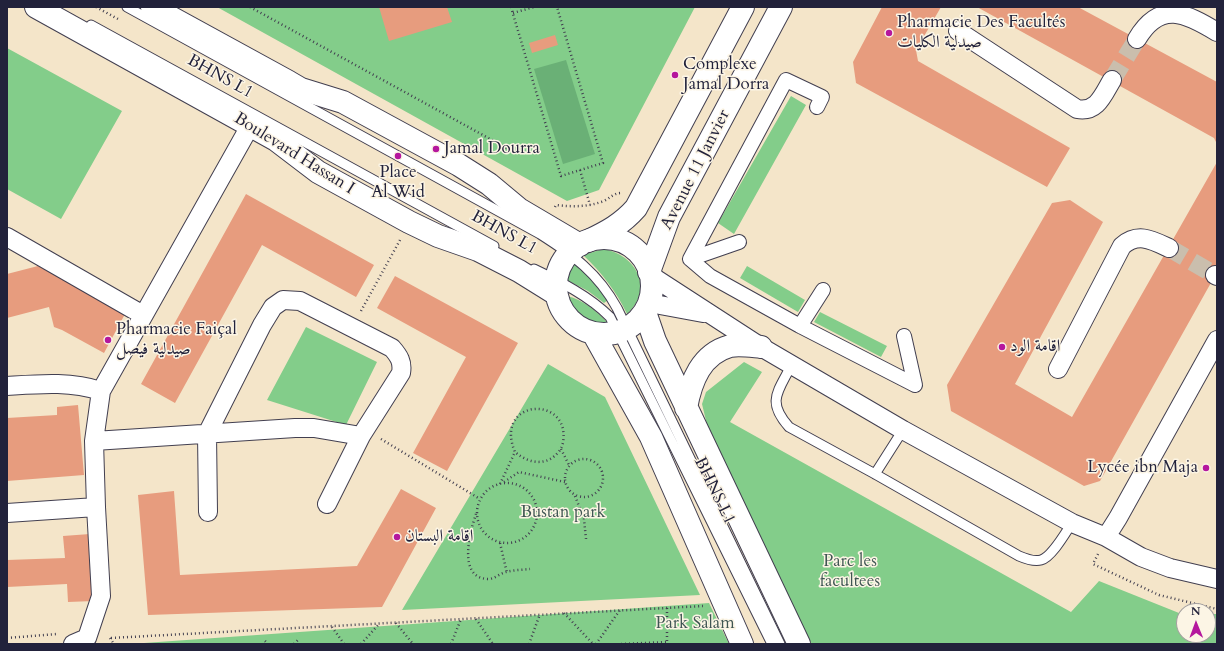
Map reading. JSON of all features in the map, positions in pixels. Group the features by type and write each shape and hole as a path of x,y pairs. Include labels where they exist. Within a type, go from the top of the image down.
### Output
{"main road":[{"name":"Boulevard Hassan I","path":"36,7 276,140 318,172 409,222 438,236 478,250 519,271 556,287"},
{"path":"152,7 302,89 342,102 459,165 489,184 514,205 579,246"},
{"name":"Avenue 11 Janvier","path":"579,246 614,229 627,219 640,201 743,7"},
{"name":"Avenue 11 Janvier","path":"650,274 670,217 781,7"},
{"path":"601,239 613,240 625,244 636,251 644,260 650,274 651,294 647,307 638,320 622,330 605,334 593,333 577,326 567,317 560,306 556,287 560,265 579,246 601,239"},
{"path":"647,307 655,341 798,644"},
{"path":"593,333 651,437 742,644"},
{"path":"686,408 692,380 699,368 708,358 731,346 761,347"}],"street":[{"path":"1138,39 1144,27 1151,21 1169,14 1188,15 1217,32"},
{"path":"958,31 1077,109 1090,109 1095,106 1112,80"},
{"path":"690,259 786,80 822,97 817,107"},
{"path":"67,639 87,638 100,596 94,441 101,391 250,126"},
{"path":"7,237 143,315"},
{"path":"1058,369 1122,246 1134,238 1142,237 1148,238 1168,248"},
{"path":"690,259 739,242"},
{"path":"690,259 710,276 800,326 915,386 904,336"},
{"path":"650,274 708,314 761,347 903,430 1072,523 1102,544 1170,568 1217,579"},
{"path":"800,326 823,290"},
{"path":"208,512 207,434 262,325 273,307 283,300 300,301 392,348 399,356 401,362 401,373 363,433 327,504"},
{"path":"647,307 708,314"},
{"path":"1102,544 1217,340"},
{"path":"7,386 63,383 84,385 101,391"},
{"path":"94,441 314,428 363,433"},
{"path":"7,513 96,507"}],"lane":[{"name":"BHNS L1","path":"127,7 540,234 579,246 594,274 609,293 622,330 772,644"},
{"name":"BHNS L1","path":"86,22 506,253 556,287 600,306 622,330 780,644"},
{"path":"792,364 776,397 779,416 789,427 1019,556 1032,560 1042,560 1049,556 1072,523"},
{"path":"875,474 903,430"}],"path":[{"path":"250,7 512,151"},
{"path":"511,7 561,176 603,163 557,7"},
{"path":"513,13 534,7"},
{"path":"580,170 590,205"},
{"path":"556,205 574,207 590,205 620,193 629,195 640,201"},
{"path":"352,327 409,222"},
{"path":"541,409 553,414 562,424 564,436 561,449 554,457 544,462 534,463 523,459 515,452 510,441 511,428 517,417 528,410 541,409"},
{"path":"363,433 480,500"},
{"path":"561,449 569,465"},
{"path":"502,483 515,452"},
{"path":"584,458 593,460 600,466 603,474 603,482 599,490 592,496 584,497 575,495 568,490 565,482 565,473 569,465 576,460 584,458"},
{"path":"530,568 488,579 478,576 469,566 467,554 472,527 480,500 490,488 502,483 519,472 565,482"},
{"path":"477,514 481,528 489,537 500,543 512,543 523,539 532,530 537,518 536,504 529,492 518,484 502,483"},
{"path":"575,495 584,519 586,539"},
{"path":"500,543 507,573"},
{"path":"1102,544 1093,564 1159,595 1217,609"},
{"path":"111,638 724,605"},
{"path":"621,644 667,643 667,608"},
{"path":"564,613 594,644 620,610"},
{"path":"529,644 540,614"},
{"path":"476,618 493,644"},
{"path":"451,644 461,619"},
{"path":"396,622 413,644"},
{"path":"361,644 380,623"},
{"path":"332,626 344,644"},
{"path":"7,638 67,639"},
{"path":"294,644 299,639"},
{"path":"265,640 268,644"}],"green space":[{"path":"217,7 695,7 599,190 567,201"},
{"path":"7,48 122,111 61,219 7,189"},
{"path":"566,60 595,154 563,164 534,69"},
{"path":"791,96 806,105 734,234 718,223"},
{"path":"603,249 615,252 625,258 638,274 640,294 635,304 627,314 608,283 583,255"},
{"path":"575,262 599,287 608,300 604,303 588,291 567,280 569,271"},
{"path":"747,266 805,300 798,312 740,278"},
{"path":"567,296 584,303 608,323 594,322 583,317 573,308"},
{"path":"820,312 887,346 881,357 814,322"},
{"path":"306,327 377,362 346,425 267,400"},
{"name":"Parc les facultees","path":"744,362 762,372 730,422 1071,612 1099,581 1176,612 1176,643 1216,643 1217,614 1217,644 812,644 789,612 709,433 702,404 706,392"},
{"name":"Bustan park","path":"548,364 605,397 700,595 402,610"},
{"name":"Park Salam","path":"709,603 729,644 130,644"}],"building":[{"path":"379,7 447,7 452,22 389,41"},
{"path":"882,7 941,7 916,50 918,61 1070,148 1047,187 856,83 853,62"},
{"path":"977,7 1078,7 1217,82 1217,144 1214,138"},
{"path":"555,35 558,45 532,53 529,43"},
{"name":"اقامة الود","path":"1217,162 1217,272 1100,481 1084,486 951,411 947,385 1052,203 1070,200 1103,222 1015,384 1072,417"},
{"path":"246,194 374,265 356,297 262,245 175,403 141,384"},
{"path":"38,266 125,314 104,353 54,327 49,307 7,318 7,274"},
{"path":"395,276 518,343 447,471 413,453 466,357 377,308"},
{"path":"78,405 84,475 7,481 7,418 57,415 57,407"},
{"name":"اقامة البستان","path":"401,489 436,508 382,607 148,615 138,495 174,491 180,575 357,566"},
{"path":"90,534 94,601 68,602 67,584 7,587 7,560 65,558 63,536"}],"tunnel":[{"path":"1112,80 1137,39"},
{"path":"1169,248 1215,275"}],"place":[{"name":"Pharmacie Des Facultés صيدلية الكليات","path":"889,33"},
{"name":"Complexe Jamal Dorra","path":"675,75"},
{"name":"Jamal Dourra","path":"436,149"},
{"name":"Place Al Wid","path":"398,156"},
{"name":"Pharmacie Faiçal صيدلية فيصل","path":"108,340"},
{"name":"اقامة الود","path":"1002,347"},
{"name":"Lycée ibn Maja","path":"1206,468"},
{"name":"اقامة البستان","path":"397,537"}]}
